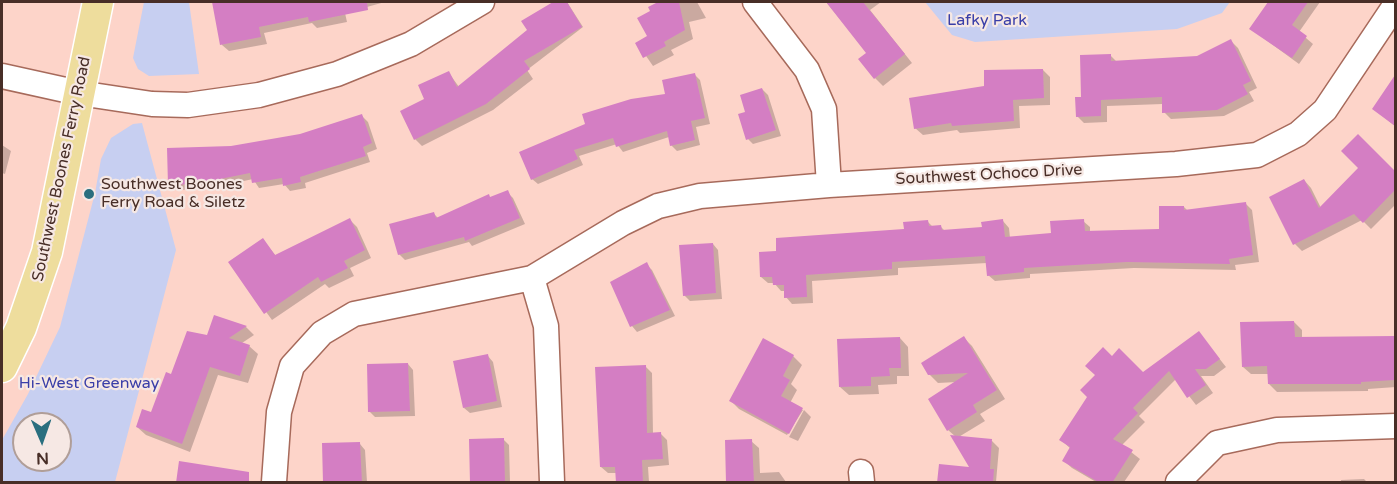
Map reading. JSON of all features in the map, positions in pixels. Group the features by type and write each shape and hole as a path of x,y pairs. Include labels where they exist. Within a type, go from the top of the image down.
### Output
{"main road":[{"name":"Southwest Boones Ferry Road","path":"2,367 21,328 47,252 98,2"}],"street":[{"path":"2,76 79,93 152,104 188,105 259,95 337,74 411,44 482,2"},
{"path":"755,2 807,70 824,109 828,184"},
{"name":"Southwest Ochoco Drive","path":"274,483 279,412 292,366 322,333 354,315 532,278 623,223 658,206 700,196 828,184 1176,164 1257,155 1298,134 1325,110 1395,4"},
{"path":"532,278 546,326 552,483"},
{"path":"1178,483 1217,443 1277,430 1395,426"}],"green space":[{"path":"144,2 189,2 199,74 149,76 138,69 133,58"},
{"name":"Lafky Park","path":"925,2 1230,2 1222,13 1177,29 975,42 952,35"},
{"name":"Hi-West Greenway","path":"142,123 176,250 115,482 2,482 2,440 12,422 12,472 72,472 72,412 18,412 60,327 95,193 101,159 111,138 133,124"}],"building":[{"path":"212,2 367,2 368,10 309,22 308,17 259,27 261,37 220,45"},
{"path":"553,2 567,2 582,27 524,61 530,69 486,104 414,140 400,111 424,99 418,85 449,71 457,87 527,30 521,21"},
{"path":"658,2 679,2 685,30 664,42 666,46 643,58 635,43 647,36 637,18 650,11 648,7"},
{"path":"826,2 863,2 905,54 874,79 858,59 866,53"},
{"path":"1268,2 1308,2 1292,25 1307,36 1292,58 1249,29"},
{"path":"1231,39 1251,81 1243,85 1248,94 1217,110 1162,113 1162,97 1101,100 1101,116 1076,117 1075,97 1081,97 1080,55 1111,54 1111,61 1197,56"},
{"path":"1043,69 1044,98 1013,100 1014,121 952,126 951,123 914,129 909,98 984,86 984,70"},
{"path":"695,73 705,118 691,121 695,140 670,146 667,131 616,147 613,138 574,150 578,159 531,180 519,152 585,124 582,114 631,99 665,94 662,80"},
{"path":"1395,75 1395,126 1372,109"},
{"path":"762,88 776,130 746,140 738,114 745,112 740,95"},
{"path":"362,114 372,143 363,147 366,156 300,177 301,182 283,186 282,178 252,183 250,173 215,180 216,183 168,185 167,148 231,146 300,134"},
{"path":"1358,134 1395,171 1395,190 1363,223 1354,214 1293,245 1269,197 1304,179 1319,208 1358,168 1341,151"},
{"path":"508,190 520,218 465,241 464,237 398,255 389,224 434,212 436,218 489,194 490,197"},
{"path":"1246,202 1253,255 1229,259 1230,264 1127,262 1024,268 1024,272 987,276 985,256 892,262 892,269 806,275 807,297 784,298 784,285 773,285 772,277 760,277 759,252 776,251 776,238 904,229 903,222 928,220 929,226 941,225 942,230 982,227 981,222 1003,219 1005,237 1051,233 1050,221 1084,219 1085,231 1159,229 1159,206 1184,206 1184,210"},
{"path":"350,218 365,250 344,261 348,268 321,282 318,277 264,314 228,262 263,238 275,255"},
{"path":"713,243 716,293 683,296 679,245"},
{"path":"647,262 670,310 630,327 610,282"},
{"path":"214,315 247,326 229,338 250,345 240,376 210,367 182,444 136,427 142,409 151,412 166,372 171,374 187,331 207,335"},
{"path":"1294,321 1295,337 1395,336 1395,380 1361,382 1361,384 1268,384 1267,366 1242,367 1240,322"},
{"path":"1199,331 1220,359 1206,369 1195,369 1206,385 1187,398 1169,371 1133,408 1138,413 1113,439 1133,450 1112,483 1100,483 1062,461 1070,447 1059,440 1087,397 1080,390 1095,375 1085,366 1103,347 1112,356 1119,348 1143,372"},
{"path":"964,336 997,390 973,405 977,412 947,431 928,399 968,373 928,375 921,363"},
{"path":"900,337 901,368 889,368 890,376 871,377 871,386 839,387 837,339"},
{"path":"763,338 794,355 783,376 790,380 781,396 803,408 789,434 729,401"},
{"path":"488,354 497,401 463,408 453,361"},
{"path":"408,363 410,411 368,412 367,364"},
{"path":"646,365 647,433 661,432 663,459 642,460 643,483 616,483 615,467 600,467 595,367"},
{"path":"950,435 992,439 990,469 994,469 993,483 937,483 939,464 969,467"},
{"path":"504,438 505,483 470,483 469,439"},
{"path":"752,439 754,483 726,483 725,440"},
{"path":"360,442 362,483 323,483 322,443"},
{"path":"179,461 249,472 249,483 176,483"}],"place":[{"name":"Southwest Boones Ferry Road & Siletz","path":"89,194"}]}
